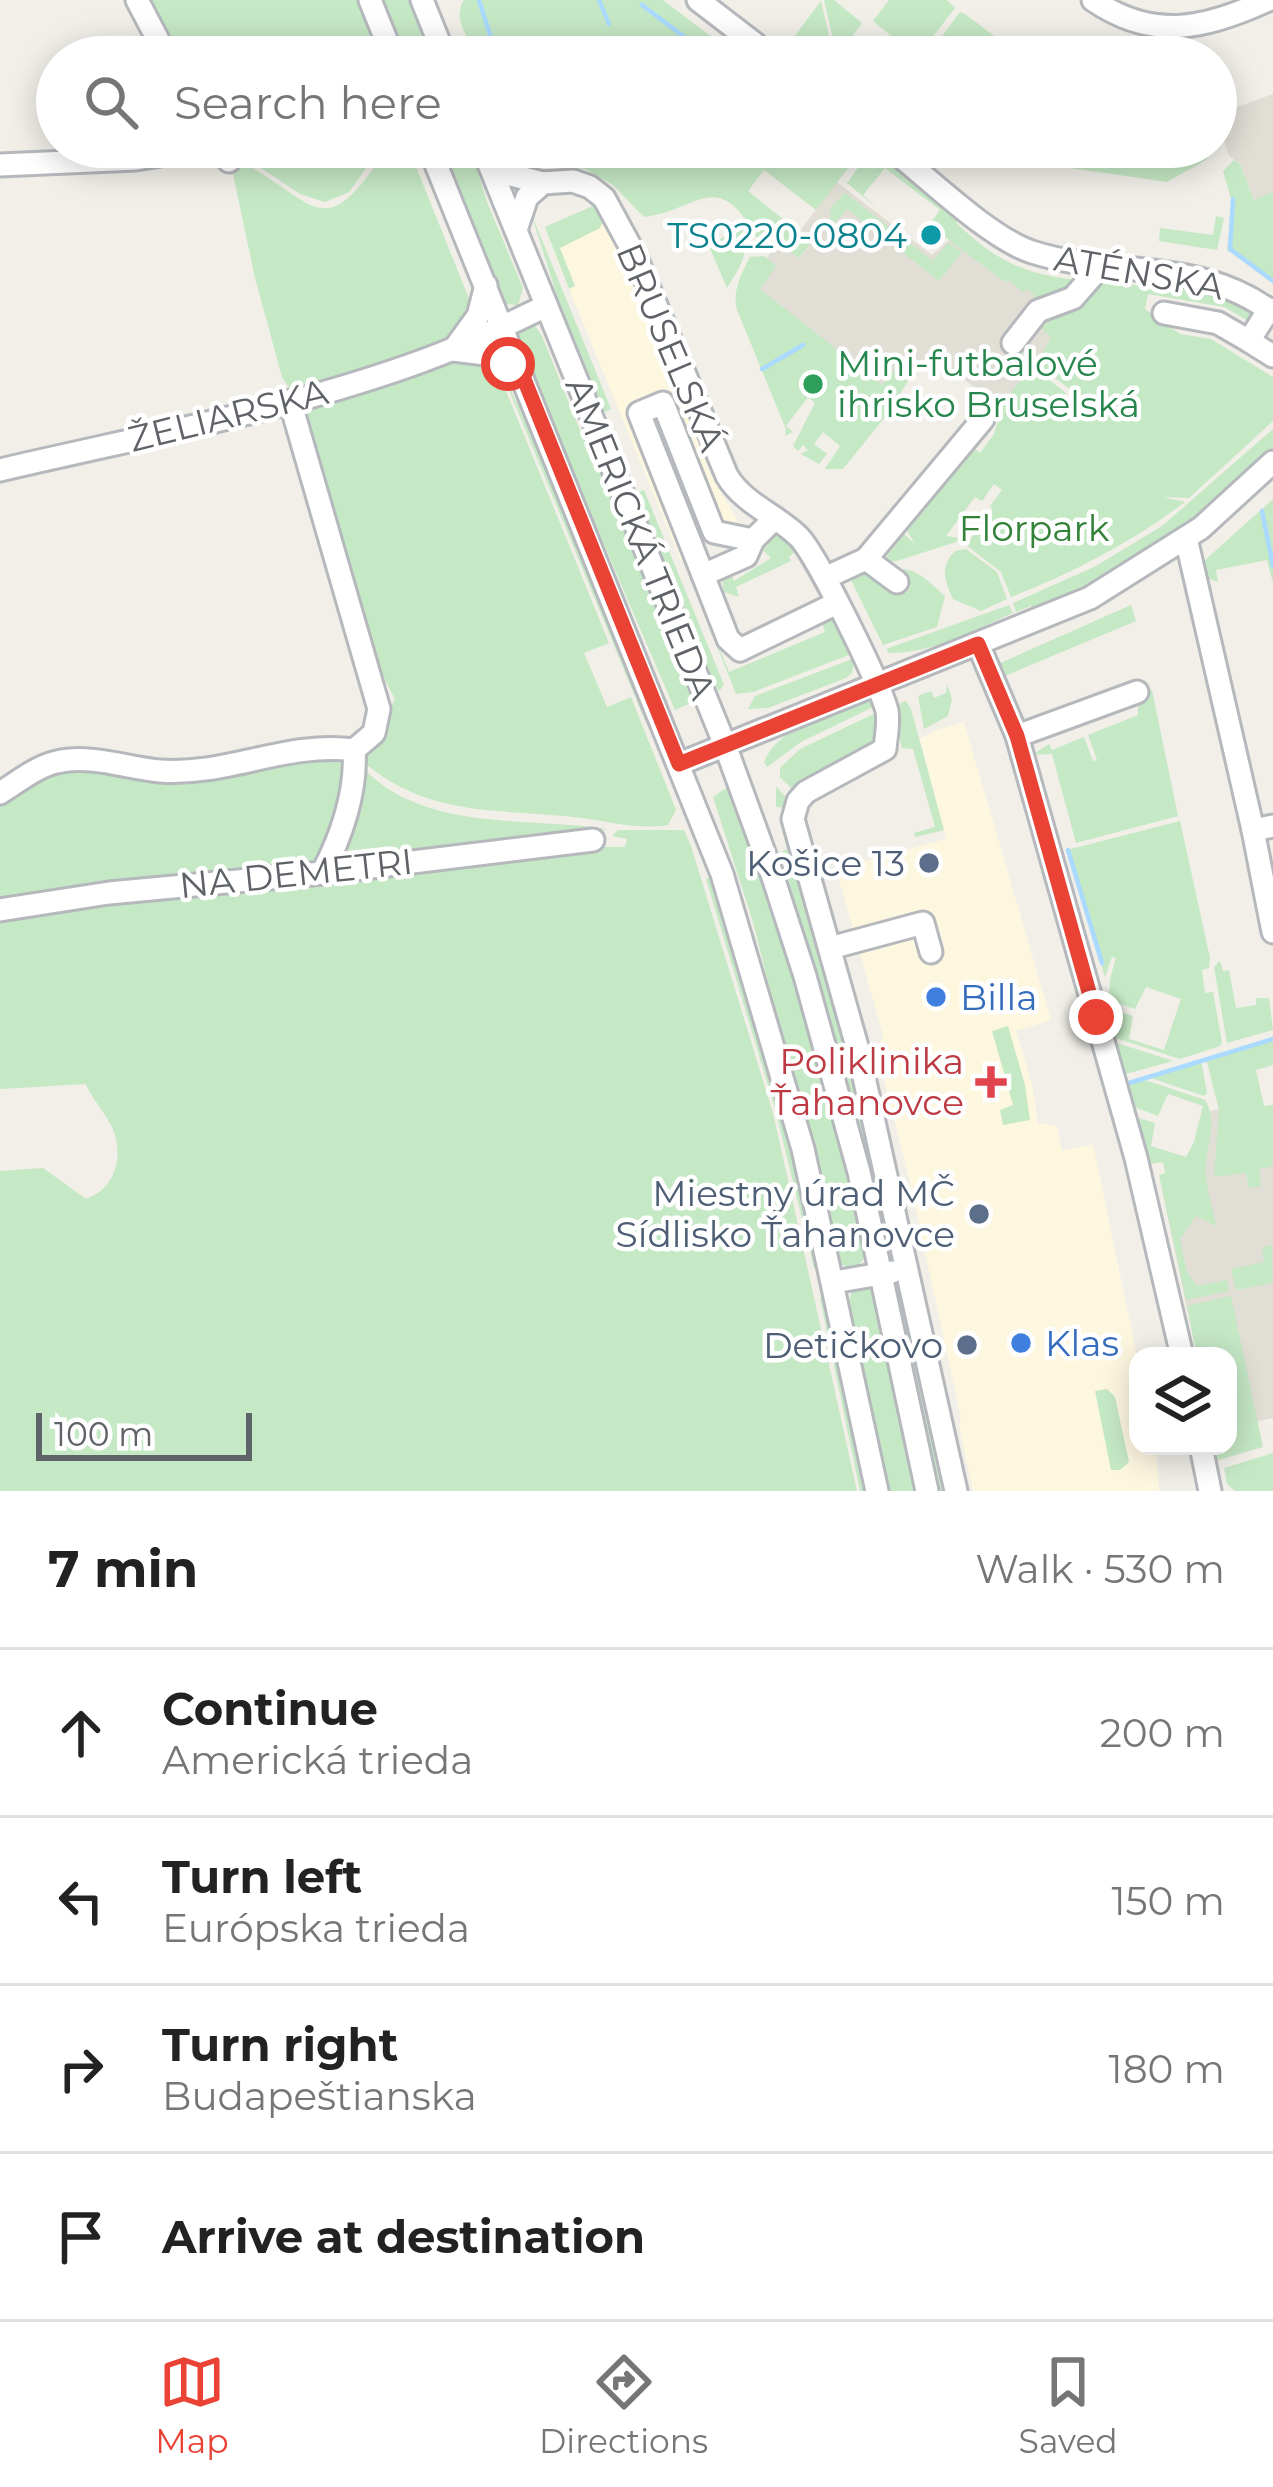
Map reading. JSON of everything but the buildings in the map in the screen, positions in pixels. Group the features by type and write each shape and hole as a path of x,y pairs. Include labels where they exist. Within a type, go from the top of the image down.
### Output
{"street":[{"path":"137,0 156,36"},
{"path":"370,0 385,36"},
{"path":"422,0 437,36"},
{"path":"698,0 745,36"},
{"path":"1093,0 1139,21 1178,28 1223,20 1268,0"},
{"path":"0,165 36,163"},
{"name":"AMERICKÁ TRIEDA","path":"438,168 722,874 803,1149 877,1491"},
{"name":"AMERICKÁ TRIEDA","path":"491,168 725,745 806,976 859,1172 927,1491"},
{"name":"BRUSELSKÁ","path":"502,168 543,183 582,184 607,203 636,257 728,476 738,491 802,540 827,578 887,711 885,749 806,792 794,812 830,949"},
{"name":"ATÉNSKA","path":"916,168 1011,242 1038,254 1224,284 1271,311"},
{"path":"516,230 527,197 543,183"},
{"path":"1013,343 1038,310 1073,298 1094,274 1095,262"},
{"path":"453,350 470,331 486,285"},
{"name":"ŽELIARSKA","path":"0,470 290,401 453,350 546,306"},
{"path":"1249,341 1271,311"},
{"path":"1165,313 1218,323 1273,356"},
{"path":"453,350 494,355 524,379"},
{"path":"0,793 45,765 69,760 188,771 230,767 298,748 354,750 374,733 379,709 290,401"},
{"path":"753,540 714,532 663,403 640,413 728,639 740,650 837,603"},
{"path":"827,578 866,560 982,419"},
{"path":"679,764 1090,598 1186,538 1273,462"},
{"path":"700,564 746,556 753,540 774,519"},
{"path":"1186,538 1263,828 1273,932"},
{"path":"866,560 897,581"},
{"path":"978,644 1017,736 1123,1109 1180,1347"},
{"path":"1017,736 1137,692"},
{"path":"322,873 342,822 354,750"},
{"name":"NA DEMETRI","path":"0,910 109,892 322,873 593,840"},
{"path":"931,952 922,923 830,949 859,1050 956,1491"},
{"path":"834,1282 909,1269"},
{"path":"1203,1455 1210,1491"}],"shaded area":[{"path":"1273,94 1273,192 1254,200 1237,162 1237,107"},
{"path":"837,182 932,255 949,240 957,224 1014,268 1092,286 1002,409 930,353 887,408 745,286 779,242 800,258 812,242 799,232"},
{"path":"604,205 684,395 680,396 711,475 738,522 699,539 690,558 681,561 553,250 590,231"},
{"path":"964,722 1051,1020 1016,1031 1038,1123 1057,1126 1062,1151 1093,1144 1135,1347 1129,1347 1129,1455 1157,1455 1159,1491 973,1491 909,1178 877,1051 883,1035 836,869 946,839 920,739"},
{"path":"1251,1102 1273,1130 1273,1418 1237,1425 1237,1347 1195,1347 1161,1185 1210,1131 1210,1111"}],"green space":[{"path":"147,0 360,0 373,36 166,36"},
{"path":"379,0 413,0 428,36 394,36"},
{"path":"464,0 663,0 710,36 467,36"},
{"path":"824,0 834,0 862,23 852,36 832,36"},
{"path":"889,0 947,0 955,8 933,36 891,36 873,21"},
{"path":"821,1 829,36 795,36"},
{"path":"960,12 994,36 942,36"},
{"path":"1240,164 1254,200 1273,192 1273,282 1227,250 1232,202 1223,171"},
{"path":"233,168 252,168 317,207 332,207 374,168 416,168 472,306 453,337 376,367 291,391 282,377 255,278"},
{"path":"261,168 366,168 349,192 325,202 300,194"},
{"path":"447,168 476,168 523,288 518,305 506,304"},
{"path":"573,168 848,168 816,210 764,170 748,191 812,242 799,258 774,238 757,238 743,216 718,198 644,217 613,185 585,169"},
{"path":"858,168 885,168 863,195 879,210 847,183"},
{"path":"885,168 900,168 959,212 957,224 1000,258 1045,275 1083,281 1060,298 1033,299 1035,295 1027,289 1023,292 1009,280 1005,282 929,225 940,210"},
{"path":"1070,168 1192,168 1167,182"},
{"path":"845,193 933,261 948,243 962,252 939,281 847,209 835,223 830,219 831,207"},
{"path":"602,202 600,228 560,248 575,286 569,289 545,227"},
{"path":"531,213 611,409 600,414 576,357"},
{"path":"1216,216 1224,218 1217,250 1159,241 1160,228 1213,235"},
{"path":"737,222 746,247 727,288 709,246"},
{"path":"764,256 776,266 760,289 882,385 898,366 911,376 843,469 825,469 840,446 823,432 814,444 827,454 819,464 801,454 808,450 803,445 798,451 793,446 815,403 808,397 786,426 793,432 785,436 737,310 737,290 750,257"},
{"name":"Florpark","path":"1100,275 1145,288 1160,279 1216,289 1258,309 1250,322 1224,307 1148,294 1145,309 1180,334 1211,339 1273,377 1273,421 1189,498 1163,497 1185,502 1165,517 1101,556 1011,597 1001,572 966,545 993,510 990,506 1002,490 994,484 982,501 975,497 946,536 959,538 956,542 882,562 904,534 915,544 907,531 974,448 980,453 994,434 1001,410 992,402 1001,405 1021,380 1001,363 1014,347 1066,393 1060,402 1077,413 1087,402 1036,364 1051,338 1035,321"},
{"path":"528,325 542,336 698,700 675,710 518,344 518,334"},
{"path":"462,360 495,364 609,643 584,653 607,707 631,697 676,810 668,825 636,826 444,803 418,795 367,765 367,752 395,699 363,639 297,407"},
{"path":"500,368 570,513 653,718 645,721"},
{"path":"1273,429 1273,450 1161,542 1069,595 1034,611 1031,606 1016,612 1013,603 1096,566 1162,526"},
{"path":"644,490 724,685 719,691 703,667 633,495"},
{"path":"1273,499 1273,583 1267,560 1216,570 1218,582 1209,579 1204,561"},
{"path":"775,536 785,537 798,549 789,557 791,561 736,587 739,597 724,592 722,580 730,572 734,581 771,558 763,550"},
{"path":"966,549 997,572 1007,599 981,611 953,599 945,569 955,551"},
{"path":"863,566 906,593 911,586 890,571 906,570 926,580 945,596 937,627 883,645 849,576"},
{"path":"688,573 729,672 825,632 821,619 829,617 854,653 753,692 736,694"},
{"path":"1009,605 1013,613 954,639 906,652 886,649"},
{"path":"1131,605 1136,621 1000,678 996,665"},
{"path":"855,658 846,678 768,708 748,709 755,696"},
{"path":"947,684 952,699 948,716 924,729 918,696 931,691 934,698 946,693"},
{"path":"1152,690 1178,816 1076,843 1052,754 1032,755 1049,744 1052,750 1084,737 1093,761 1097,760 1088,735 1138,715 1138,695"},
{"path":"864,699 877,705 801,742 767,767 764,762 771,750 793,730"},
{"path":"906,701 944,830 915,837 914,833 935,827 913,749 902,748 893,706"},
{"path":"878,712 872,745 795,792 780,777 780,768 800,749"},
{"path":"297,754 337,756 353,770 324,856 304,866 0,903 0,800 44,772"},
{"path":"362,767 386,788 445,812 607,829 340,862"},
{"path":"732,784 807,1009 868,1255 855,1268 842,1265 837,1257 753,922 713,797"},
{"path":"776,786 789,801 851,1047 896,1258 886,1257 862,1148 781,852 787,849 781,807 776,807"},
{"path":"1180,821 1210,958 1209,968 1202,970 1205,993 1213,992 1222,1042 1180,1059 1110,1036 1104,1007 1133,1016 1129,1039 1164,1050 1181,999 1146,987 1135,1009 1109,1000 1116,958 1112,957 1105,977 1067,850"},
{"path":"618,830 684,830 691,846 773,1113 857,1491 0,1491 0,1171 43,1168 86,1199 109,1182 118,1156 113,1129 86,1084 0,1089 0,917 579,847 625,847 627,839 612,836"},
{"path":"713,876 784,1109 821,1267 814,1268 776,1112 706,879"},
{"path":"1220,961 1223,971 1229,970 1236,1008 1256,1005 1256,998 1269,998 1273,1030 1227,1043 1214,967"},
{"path":"1008,1026 1030,1120 1003,1125 1000,1110 1013,1105 992,1031"},
{"path":"1273,1038 1273,1065 1256,1070 1264,1106 1273,1105 1273,1166 1259,1169 1261,1186 1249,1188 1246,1173 1214,1177 1219,1110 1206,1058"},
{"path":"1111,1041 1173,1061 1126,1074"},
{"path":"1201,1060 1204,1096 1148,1077"},
{"path":"1142,1079 1205,1100 1209,1109 1206,1177 1216,1226 1196,1216 1180,1239 1187,1272 1197,1286 1227,1280 1229,1291 1186,1300 1159,1175 1165,1173 1163,1162 1150,1164 1143,1156 1132,1116 1155,1123 1151,1146 1186,1157 1203,1106 1168,1094 1158,1116 1129,1105 1126,1084"},
{"path":"1272,1245 1273,1283 1236,1290 1231,1269 1264,1262 1262,1247"},
{"path":"900,1285 949,1491 935,1491 893,1288"},
{"path":"859,1287 875,1291 918,1491 886,1491 847,1307"},
{"path":"1231,1296 1263,1447 1237,1455 1237,1347 1195,1347 1187,1306"},
{"path":"828,1297 869,1491 860,1491 820,1298"},
{"path":"1107,1389 1115,1397 1129,1462 1120,1470 1111,1470 1095,1391"},
{"path":"1273,1453 1273,1491 1235,1491 1227,1484 1224,1468"}],"waterway":[{"path":"479,0 490,36"},
{"path":"599,0 609,24"},
{"path":"642,5 683,36"},
{"path":"1233,199 1230,249 1273,281"},
{"path":"762,369 803,345"},
{"path":"1262,511 1273,566"},
{"path":"1068,850 1102,963"},
{"path":"1129,1083 1273,1039"}],"place":[{"name":"TS0220-0804","path":"931,235"},
{"name":"Mini-futbalové ihrisko Bruselská","path":"813,384"},
{"name":"Košice 13","path":"929,863"},
{"name":"Billa","path":"936,997"},
{"name":"Poliklinika Ťahanovce","path":"991,1082"},
{"name":"Miestny úrad MČ Sídlisko Ťahanovce","path":"979,1214"},
{"name":"Klas","path":"1021,1343"},
{"name":"Detičkovo","path":"967,1345"}],"route":[{"path":"508,364 524,379 679,764 978,644 1017,736 1096,1017"}]}
